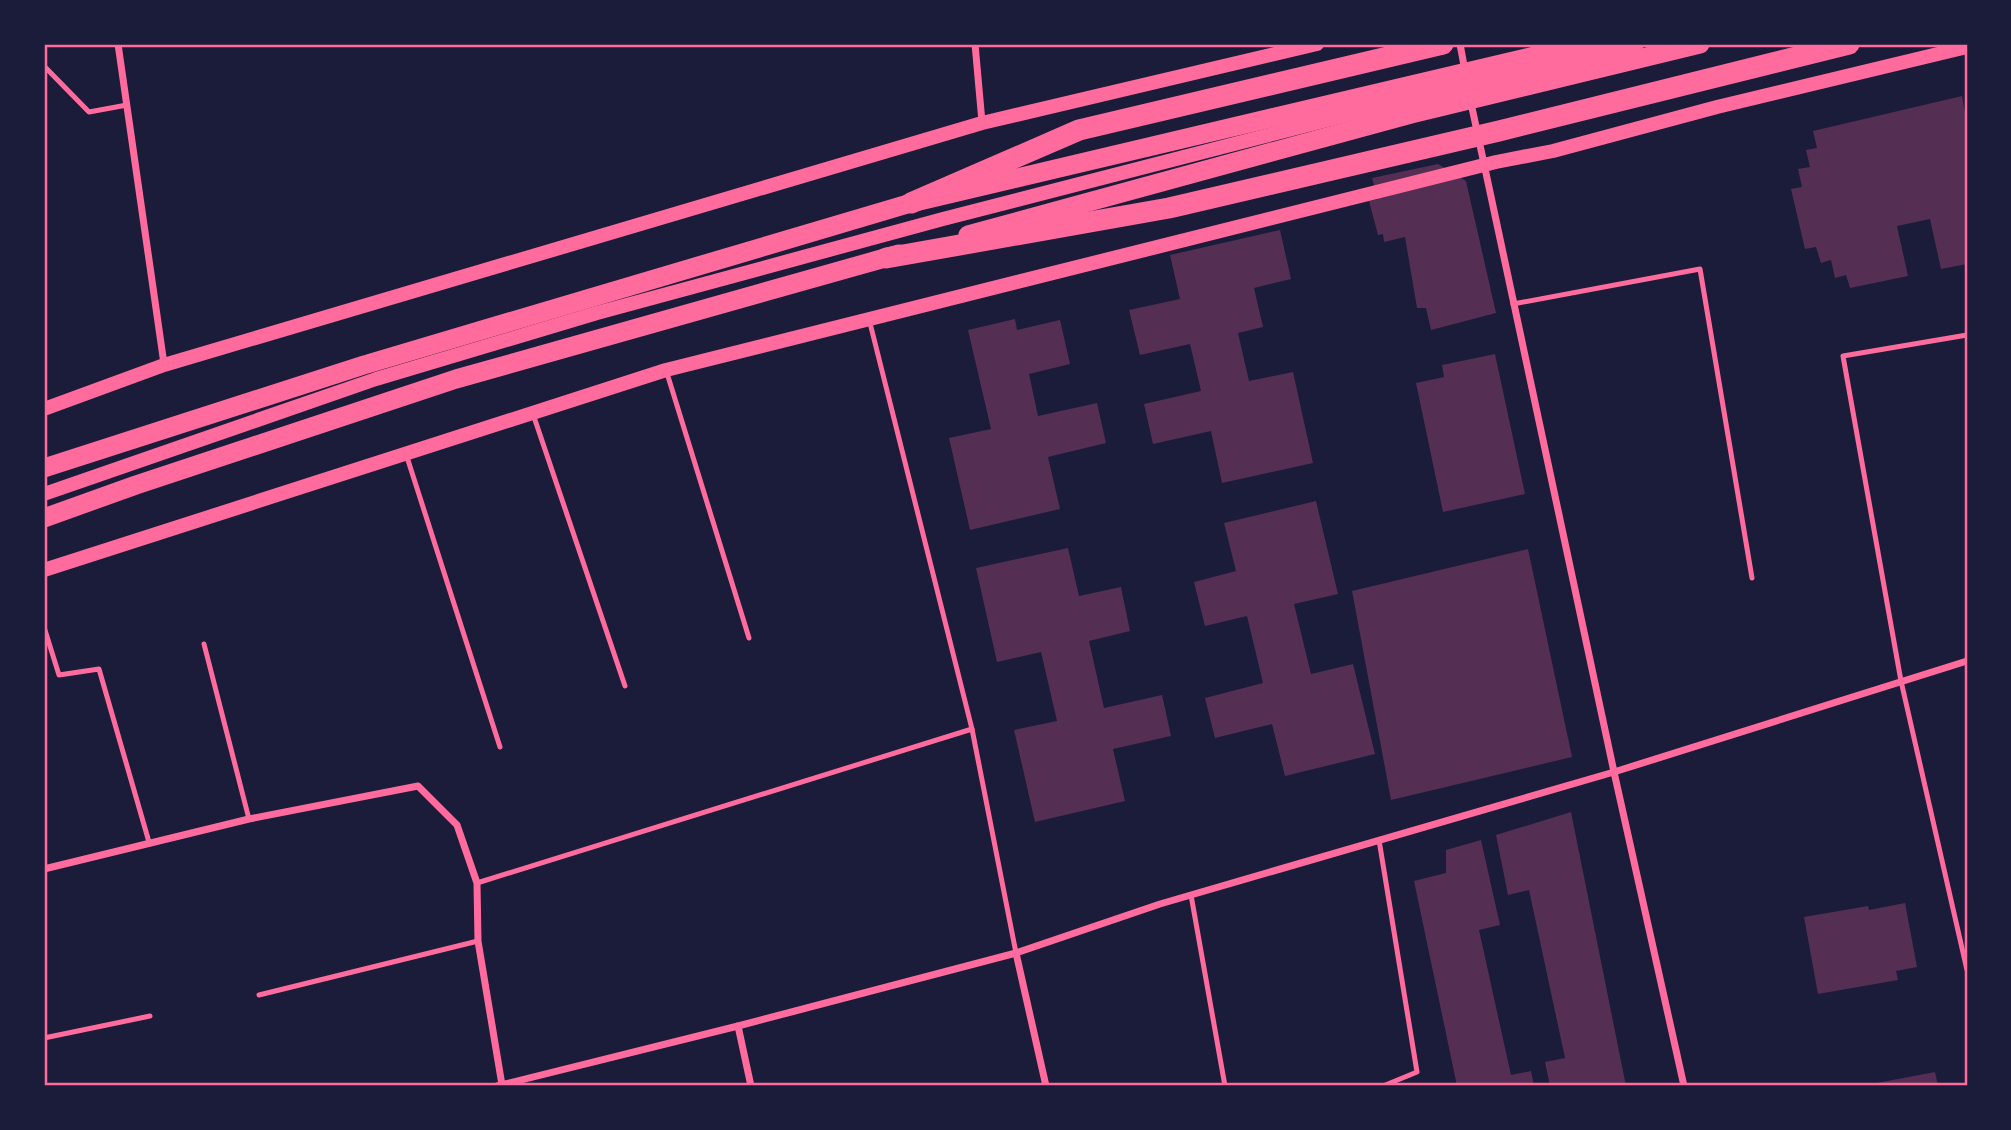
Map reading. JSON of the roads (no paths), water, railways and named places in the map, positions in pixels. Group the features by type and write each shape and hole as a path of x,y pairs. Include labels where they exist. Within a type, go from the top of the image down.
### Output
{"highway":[{"path":"911,202 1079,130 1443,44"},
{"path":"44,468 364,365 911,202 1585,44"},
{"path":"44,518 456,379 1411,114 1700,44"},
{"path":"886,258 1170,208 1499,131 1849,44"}],"main road":[{"path":"44,409 164,365 982,123 1317,44"},
{"path":"44,494 376,379 597,313 943,219 1467,84 1637,44"},
{"path":"44,570 666,370 1967,47"}],"street":[{"path":"118,44 164,365"},
{"path":"975,44 982,123"},
{"path":"1460,44 1513,304 1684,1086"},
{"path":"44,869 249,819 418,786 457,825 477,883 478,941 499,1086 1016,953 1191,895 1614,772 1967,661"},
{"path":"1016,953 1046,1086"},
{"path":"738,1026 751,1086"}],"lane":[{"path":"44,66 89,112 127,105"},
{"path":"1513,304 1700,269 1752,578"},
{"path":"869,319 972,729 1016,953"},
{"path":"1967,334 1843,356 1901,681 1967,970"},
{"path":"666,370 749,638"},
{"path":"532,413 625,686"},
{"path":"406,454 500,747"},
{"path":"44,627 60,675 99,669 149,842"},
{"path":"204,644 249,819"},
{"path":"477,883 972,729"},
{"path":"1379,840 1417,1072 1383,1086"},
{"path":"1191,895 1225,1086"},
{"path":"259,995 478,941"},
{"path":"44,1038 150,1016"}]}
